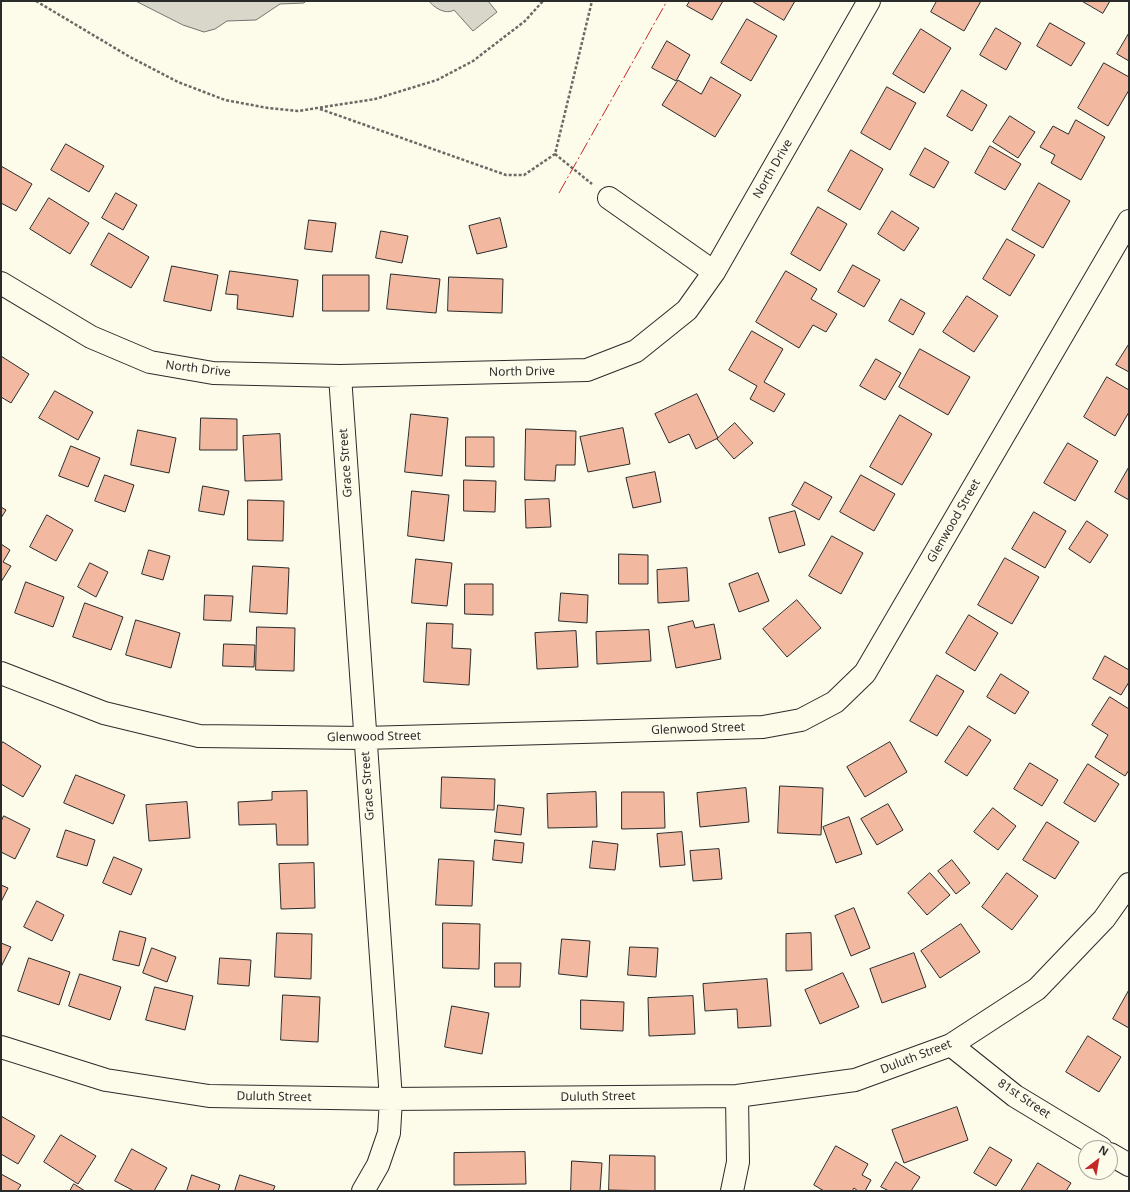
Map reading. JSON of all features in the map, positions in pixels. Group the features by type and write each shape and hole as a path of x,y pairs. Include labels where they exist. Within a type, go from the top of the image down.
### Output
{"street":[{"name":"North Drive","path":"1,283 91,337 150,362 213,373 340,376 587,370 636,351 687,310 714,272 869,1"},
{"path":"609,198 714,272"},
{"name":"Glenwood Street","path":"1,673 104,713 199,736 364,738 763,727 801,720 835,702 865,673 1129,221"},
{"name":"Grace Street","path":"340,376 364,738 391,1099 389,1133 378,1165 363,1191"},
{"name":"Duluth Street","path":"1,1047 106,1080 209,1096 391,1099 737,1096 854,1080 951,1045 1037,989 1104,919 1129,884"},
{"name":"81st Street","path":"951,1045 1015,1096 1088,1140"},
{"path":"732,1191 738,1162 737,1096"},
{"path":"1118,1159 1129,1165"}],"path":[{"path":"36,1 152,69 201,91 225,100 268,108 298,111 319,109 375,99 407,90 455,71 473,61 525,21 543,1"},
{"path":"319,109 506,175 524,175 555,154 592,1"},
{"path":"555,154 609,198"}],"shaded area":[{"path":"136,1 306,1 304,3 280,4 256,20 227,21 215,29 204,32 183,25"},
{"path":"429,1 488,1 497,12 473,31 454,10 447,12 440,10"}],"building":[{"path":"690,1 723,1 712,20 687,6"},
{"path":"752,1 795,1 784,20"},
{"path":"937,1 981,1 964,31 931,12"},
{"path":"1082,1 1110,1 1103,13"},
{"path":"747,19 777,36 751,81 721,63"},
{"path":"1050,23 1085,43 1071,66 1037,46"},
{"path":"996,28 1021,43 1006,70 980,55"},
{"path":"921,29 951,48 924,93 893,74"},
{"path":"1129,33 1129,61 1117,54"},
{"path":"667,41 690,55 676,81 652,68"},
{"path":"1104,63 1129,77 1129,90 1108,126 1078,108"},
{"path":"711,77 741,95 715,137 662,105 678,80 701,94"},
{"path":"887,87 916,103 890,150 861,133"},
{"path":"962,90 987,105 972,131 947,116"},
{"path":"1010,116 1035,132 1018,158 993,142"},
{"path":"1076,120 1105,137 1081,180 1051,163 1055,155 1040,147 1053,126 1068,134"},
{"path":"66,144 104,166 89,192 51,170"},
{"path":"990,146 1021,164 1005,190 975,173"},
{"path":"925,148 949,162 934,188 910,175"},
{"path":"851,150 883,169 860,210 828,191"},
{"path":"1,166 32,184 16,211 1,203"},
{"path":"1039,183 1070,201 1043,248 1012,230"},
{"path":"116,193 137,205 123,230 102,218"},
{"path":"49,198 89,223 70,254 30,229"},
{"path":"818,207 847,224 820,271 791,254"},
{"path":"892,211 919,228 904,251 878,234"},
{"path":"500,218 507,247 477,254 469,226"},
{"path":"309,220 336,223 332,252 305,249"},
{"path":"381,231 408,236 402,263 376,258"},
{"path":"109,233 149,257 131,288 91,265"},
{"path":"1007,239 1035,255 1010,296 983,279"},
{"path":"853,265 880,280 864,307 838,292"},
{"path":"172,266 218,275 211,311 164,301"},
{"path":"230,271 298,280 293,317 237,309 238,295 226,294"},
{"path":"786,271 817,289 811,299 837,314 826,332 813,325 799,348 756,322"},
{"path":"391,274 440,279 436,313 387,309"},
{"path":"323,275 369,275 369,311 323,311"},
{"path":"449,277 503,279 502,313 448,311"},
{"path":"967,296 998,316 974,352 943,332"},
{"path":"901,299 925,313 913,335 889,321"},
{"path":"752,331 783,349 764,382 785,394 774,412 750,399 757,386 729,370"},
{"path":"1129,344 1129,372 1116,365"},
{"path":"920,349 970,377 948,415 899,387"},
{"path":"1,356 29,374 11,403 1,397"},
{"path":"876,359 901,373 885,400 860,386"},
{"path":"1107,377 1129,390 1129,412 1115,436 1084,417"},
{"path":"55,391 93,412 78,440 39,418"},
{"path":"697,394 718,438 696,449 689,434 669,443 655,414"},
{"path":"411,414 448,418 442,476 405,472"},
{"path":"900,415 932,434 902,485 870,467"},
{"path":"201,418 237,419 237,450 200,450"},
{"path":"735,423 753,443 734,459 717,439"},
{"path":"623,428 630,464 588,472 580,437"},
{"path":"526,429 576,431 575,465 556,465 555,481 525,480"},
{"path":"138,430 176,438 169,473 131,465"},
{"path":"280,434 282,480 245,481 243,436"},
{"path":"466,437 494,437 494,467 466,466"},
{"path":"1068,443 1098,461 1075,501 1044,483"},
{"path":"71,446 100,458 88,487 59,476"},
{"path":"1129,467 1129,500 1115,492"},
{"path":"655,472 661,502 633,508 626,478"},
{"path":"105,475 134,485 125,512 95,501"},
{"path":"861,475 895,494 874,531 840,512"},
{"path":"464,480 496,481 495,512 464,511"},
{"path":"805,482 832,497 819,520 792,505"},
{"path":"203,486 229,491 224,515 199,511"},
{"path":"412,491 449,495 444,541 408,536"},
{"path":"549,499 551,527 526,528 525,500"},
{"path":"248,500 284,501 283,541 248,540"},
{"path":"1,507 6,510 1,518"},
{"path":"795,511 805,545 779,553 769,518"},
{"path":"1034,512 1066,531 1045,568 1012,549"},
{"path":"47,515 73,530 56,561 30,547"},
{"path":"1087,521 1108,535 1090,563 1069,549"},
{"path":"832,536 863,553 841,594 809,576"},
{"path":"1,544 10,550 3,562 11,566 1,582"},
{"path":"149,550 170,556 163,580 142,574"},
{"path":"619,554 648,555 648,584 619,584"},
{"path":"1005,558 1039,577 1012,624 978,605"},
{"path":"416,559 452,563 447,606 412,603"},
{"path":"90,563 108,572 96,597 78,587"},
{"path":"253,566 289,568 287,614 250,612"},
{"path":"687,568 689,601 658,603 657,570"},
{"path":"758,573 769,601 739,612 729,584"},
{"path":"26,582 64,597 53,627 15,613"},
{"path":"465,584 493,584 493,615 465,614"},
{"path":"561,593 588,595 587,623 559,621"},
{"path":"205,595 233,596 231,621 204,620"},
{"path":"797,600 821,628 787,657 763,629"},
{"path":"85,603 123,617 111,650 73,637"},
{"path":"969,615 998,633 975,671 946,653"},
{"path":"136,620 180,633 171,668 126,655"},
{"path":"693,621 695,628 714,624 721,659 676,668 668,627"},
{"path":"427,623 453,624 452,648 471,649 469,685 424,682"},
{"path":"257,627 295,628 294,671 256,670"},
{"path":"649,630 651,661 597,664 596,632"},
{"path":"576,631 578,667 537,669 535,633"},
{"path":"224,644 255,645 254,667 223,666"},
{"path":"1105,656 1129,670 1129,682 1121,695 1093,679"},
{"path":"1001,674 1029,692 1015,714 987,697"},
{"path":"937,675 964,691 937,736 910,721"},
{"path":"1110,697 1129,709 1129,770 1125,776 1095,757 1108,735 1092,725"},
{"path":"969,726 991,740 967,776 945,762"},
{"path":"3,742 41,766 23,797 1,784 1,745"},
{"path":"890,742 907,772 865,797 847,767"},
{"path":"1030,763 1058,780 1042,806 1014,789"},
{"path":"1088,764 1119,784 1095,822 1064,803"},
{"path":"76,775 125,795 113,824 64,803"},
{"path":"442,777 495,779 494,810 441,808"},
{"path":"780,786 823,788 821,835 778,833"},
{"path":"746,788 749,822 700,827 697,793"},
{"path":"307,791 308,845 277,845 276,824 239,825 238,802 272,800 272,792"},
{"path":"596,792 597,827 548,828 547,794"},
{"path":"622,792 664,792 665,828 622,829"},
{"path":"187,802 190,838 149,841 146,805"},
{"path":"888,804 903,830 877,845 861,819"},
{"path":"498,805 524,808 521,835 495,832"},
{"path":"993,808 1016,826 998,850 974,832"},
{"path":"4,816 30,829 15,859 1,852 1,822"},
{"path":"849,817 862,854 836,863 823,827"},
{"path":"1047,822 1079,842 1055,879 1023,860"},
{"path":"66,830 95,840 87,866 57,857"},
{"path":"682,832 685,865 660,867 657,834"},
{"path":"495,840 524,843 522,863 493,860"},
{"path":"593,841 618,844 615,870 590,868"},
{"path":"719,849 722,879 693,881 690,851"},
{"path":"114,857 142,869 131,895 103,883"},
{"path":"439,859 474,861 472,906 436,905"},
{"path":"952,860 970,883 956,894 938,871"},
{"path":"314,863 315,908 281,909 279,864"},
{"path":"930,873 950,895 927,915 908,893"},
{"path":"1007,873 1038,896 1012,930 982,907"},
{"path":"1,885 8,888 1,902"},
{"path":"37,901 64,915 52,941 24,927"},
{"path":"854,908 870,948 851,956 835,916"},
{"path":"443,923 480,924 479,969 443,968"},
{"path":"961,924 980,952 940,978 921,951"},
{"path":"120,931 146,938 139,966 113,960"},
{"path":"277,933 312,934 311,979 275,977"},
{"path":"811,933 812,970 786,971 786,934"},
{"path":"562,939 590,941 587,977 559,974"},
{"path":"1,943 11,947 1,967"},
{"path":"630,947 658,948 656,977 628,975"},
{"path":"152,948 176,957 167,982 143,973"},
{"path":"914,953 926,987 882,1003 870,969"},
{"path":"29,958 70,972 59,1005 18,991"},
{"path":"220,958 251,960 249,986 218,984"},
{"path":"495,963 521,963 520,987 495,987"},
{"path":"843,973 859,1007 820,1024 805,990"},
{"path":"80,974 121,987 110,1020 69,1006"},
{"path":"767,979 771,1026 738,1028 737,1009 705,1011 703,984"},
{"path":"155,987 193,996 185,1030 146,1020"},
{"path":"1129,990 1129,1028 1113,1019"},
{"path":"283,995 320,997 318,1042 281,1040"},
{"path":"693,996 695,1034 649,1036 648,998"},
{"path":"581,1000 624,1002 623,1031 581,1029"},
{"path":"452,1006 489,1013 482,1054 445,1047"},
{"path":"1088,1036 1121,1057 1099,1092 1066,1072"},
{"path":"957,1107 968,1140 904,1163 892,1130"},
{"path":"1,1116 35,1136 18,1164 1,1154"},
{"path":"61,1135 96,1156 78,1184 44,1162"},
{"path":"836,1146 868,1164 862,1175 871,1180 865,1191 858,1191 854,1188 852,1191 824,1191 814,1185"},
{"path":"990,1147 1012,1160 996,1186 974,1173"},
{"path":"132,1149 167,1168 154,1191 134,1191 115,1181"},
{"path":"525,1152 526,1184 454,1185 454,1153"},
{"path":"610,1155 655,1156 655,1191 609,1190"},
{"path":"572,1161 602,1163 600,1191 571,1191"},
{"path":"896,1162 920,1177 911,1191 889,1191 881,1187"},
{"path":"1038,1163 1071,1183 1066,1191 1021,1191"},
{"path":"1,1174 21,1185 17,1191 1,1191"},
{"path":"192,1175 220,1185 218,1191 187,1191"},
{"path":"240,1175 275,1186 273,1191 235,1191"},
{"path":"74,1184 85,1191 70,1191"}],"power":[{"path":"559,193 667,1"}]}
